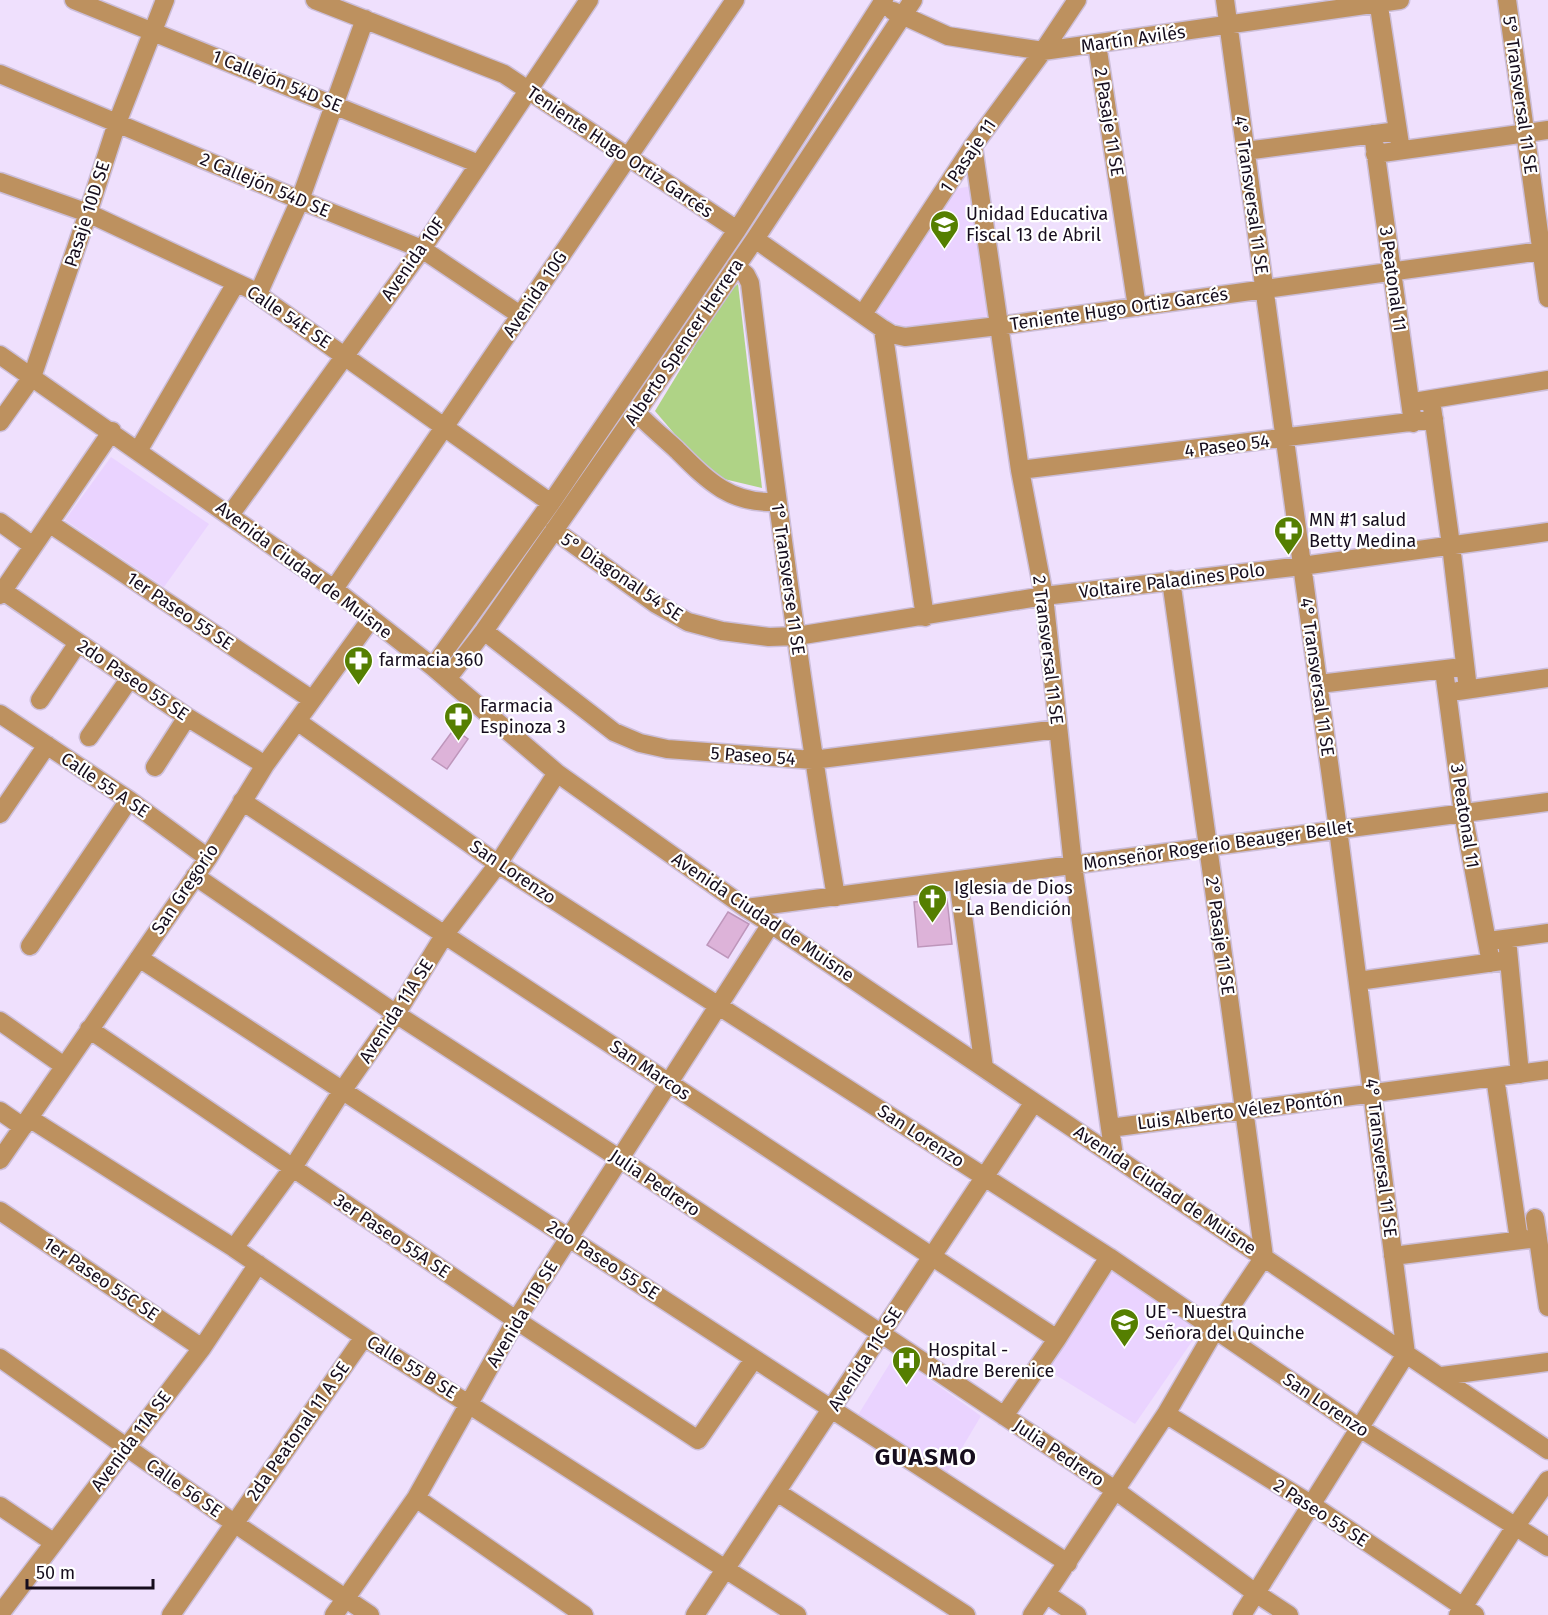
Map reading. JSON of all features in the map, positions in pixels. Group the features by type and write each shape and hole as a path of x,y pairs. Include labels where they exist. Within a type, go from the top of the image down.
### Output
{"street":[{"name":"1 Callejón 54D SE","path":"74,0 479,164"},
{"name":"Pasaje 10D SE","path":"0,422 32,377 117,123 165,0"},
{"name":"Avenida 10F","path":"230,514 422,249 589,0"},
{"name":"Avenida 10G","path":"334,589 735,0"},
{"name":"Alberto Spencer Herrera","path":"440,673 484,631 755,239 913,0"},
{"name":"1 Pasaje 11","path":"863,314 973,146 1043,51 1077,0"},
{"name":"4° Transversal 11 SE","path":"1225,0 1338,830 1406,1354"},
{"name":"Martín Avilés","path":"880,1 901,16 948,36 1043,51 1400,0"},
{"name":"5° Transversal 11 SE","path":"1507,0 1524,133 1545,250 1548,298"},
{"name":"Teniente Hugo Ortiz Garcés","path":"321,1 504,74 736,230"},
{"name":"Alberto Spencer Herrera","path":"440,673 550,503 736,230 880,1"},
{"path":"1379,2 1401,151"},
{"path":"258,294 300,200 365,19"},
{"name":"2 Pasaje 11 SE","path":"1097,44 1137,307"},
{"name":"2 Callejón 54D SE","path":"0,74 422,249 520,315"},
{"path":"1375,154 1548,130"},
{"path":"1245,151 1398,131"},
{"name":"3 Peatonal 11","path":"1373,135 1413,423"},
{"name":"2 Transversal 11 SE","path":"973,146 1020,470 1044,596 1073,865 1114,1156"},
{"name":"Calle 54E SE","path":"0,182 88,213 258,294 550,503"},
{"name":"Teniente Hugo Ortiz Garcés","path":"755,239 883,329 891,334 905,337 1545,250"},
{"name":"1° Transverse 11 SE","path":"736,266 750,282 777,502 813,760 836,897"},
{"path":"138,450 236,283"},
{"path":"883,329 925,617"},
{"name":"Avenida Ciudad de Muisne","path":"0,355 112,431 334,589 440,673 557,773 746,909 1442,1376 1548,1450"},
{"path":"1409,403 1548,380"},
{"path":"1431,400 1468,690"},
{"path":"642,418 716,486 738,498 755,502 777,502"},
{"name":"4 Paseo 54","path":"1020,470 1434,419"},
{"path":"1,593 112,431"},
{"path":"0,522 33,546"},
{"name":"1er Paseo 55 SE","path":"49,524 311,699"},
{"name":"5° Diagonal 54 SE","path":"554,530 657,604 688,622 722,631 757,636 797,636"},
{"name":"Voltaire Paladines Polo","path":"797,636 1044,596 1302,566 1548,532"},
{"name":"2° Pasaje 11 SE","path":"1171,580 1264,1257"},
{"name":"2do Paseo 55 SE","path":"1,593 187,717 265,765"},
{"name":"San Gregorio","path":"0,1160 208,858 265,765 371,618"},
{"name":"5 Paseo 54","path":"484,631 614,732 640,743 667,749 813,760 1058,729"},
{"path":"40,700 78,643"},
{"path":"1318,684 1465,666"},
{"name":"3 Peatonal 11","path":"1444,670 1463,813 1488,941 1500,962 1520,1074"},
{"path":"89,737 130,678"},
{"path":"1447,693 1548,678"},
{"name":"Calle 55 A SE","path":"0,714 129,800 208,858"},
{"path":"154,767 187,717"},
{"name":"San Lorenzo","path":"297,721 498,864 1108,1257 1358,1427 1548,1547"},
{"path":"0,814 47,746"},
{"name":"Avenida 11A SE","path":"234,1248 292,1169 342,1091 396,1014 445,934 498,864 557,773"},
{"path":"30,946 129,800"},
{"name":"San Marcos","path":"242,801 1057,1339"},
{"name":"Monseñor Rogerio Beauger Bellet","path":"746,909 1548,802"},
{"name":"Julia Pedrero","path":"195,876 396,1014 620,1159 1115,1490 1289,1615"},
{"path":"958,880 984,1068"},
{"name":"Avenida 11B SE","path":"334,1615 416,1498 516,1320 771,924"},
{"path":"1488,941 1548,933"},
{"name":"3 Peatonal 11","path":"1500,962 1507,939"},
{"name":"2do Paseo 55 SE","path":"139,958 1068,1563"},
{"path":"1358,981 1500,962"},
{"path":"0,1021 64,1066"},
{"name":"3er Paseo 55A SE","path":"89,1029 292,1169 698,1440 754,1359"},
{"name":"Luis Alberto Vélez Pontón","path":"1110,1128 1548,1070"},
{"path":"1495,1077 1519,1240"},
{"name":"Avenida 11C SE","path":"695,1615 1034,1102"},
{"name":"Calle 55 B SE","path":"0,1111 26,1123 234,1248 364,1336 797,1615"},
{"name":"1er Paseo 55C SE","path":"0,1211 202,1348"},
{"path":"1516,1221 1542,1218 1538,1238 1548,1307"},
{"path":"1393,1256 1538,1238"},
{"path":"1004,1416 1057,1339 1108,1257"},
{"path":"1032,1615 1166,1414 1215,1330 1264,1257"},
{"name":"Avenida 11A SE","path":"0,1614 202,1348 258,1264"},
{"name":"2da Peatonal 11 A SE","path":"171,1615 364,1336"},
{"path":"1242,1615 1312,1505 1358,1427 1406,1354"},
{"name":"Calle 56 SE","path":"0,1358 370,1615"},
{"path":"1442,1376 1548,1362"},
{"name":"2 Paseo 55 SE","path":"1166,1414 1312,1505 1465,1612"},
{"path":"1465,1612 1515,1527 1548,1480"},
{"path":"777,1491 966,1615"},
{"path":"416,1498 584,1615"},
{"path":"0,1506 53,1542"},
{"path":"1046,1594 1077,1615"}],"shaded area":[{"name":"Unidad Educativa Fiscal 13 de Abril","path":"971,186 989,317 911,328 880,319 871,310 950,190"},
{"path":"111,457 209,524 164,587 65,520"},
{"name":"UE - Nuestra Señora del Quinche","path":"1114,1268 1202,1327 1135,1424 1046,1369"},
{"name":"Hospital - Madre Berenice","path":"895,1355 981,1416 947,1473 858,1415"}],"green space":[{"path":"738,284 762,488 724,479 701,465 655,411 727,293"}],"building":[{"path":"454,729 468,739 447,769 432,759"},
{"name":"Iglesia de Dios - La Bendición","path":"947,899 952,944 918,947 914,902"},
{"path":"728,912 749,924 728,958 707,945"}],"place":[{"name":"Unidad Educativa Fiscal 13 de Abril","path":"945,250"},
{"name":"MN #1 salud Betty Medina","path":"1288,556"},
{"name":"farmacia 360","path":"358,686"},
{"name":"Farmacia Espinoza 3","path":"459,742"},
{"name":"Iglesia de Dios - La Bendición","path":"933,924"},
{"name":"UE - Nuestra Señora del Quinche","path":"1124,1348"},
{"name":"Hospital - Madre Berenice","path":"907,1386"}],"district":[{"name":"GUASMO","path":"926,1457"}]}
